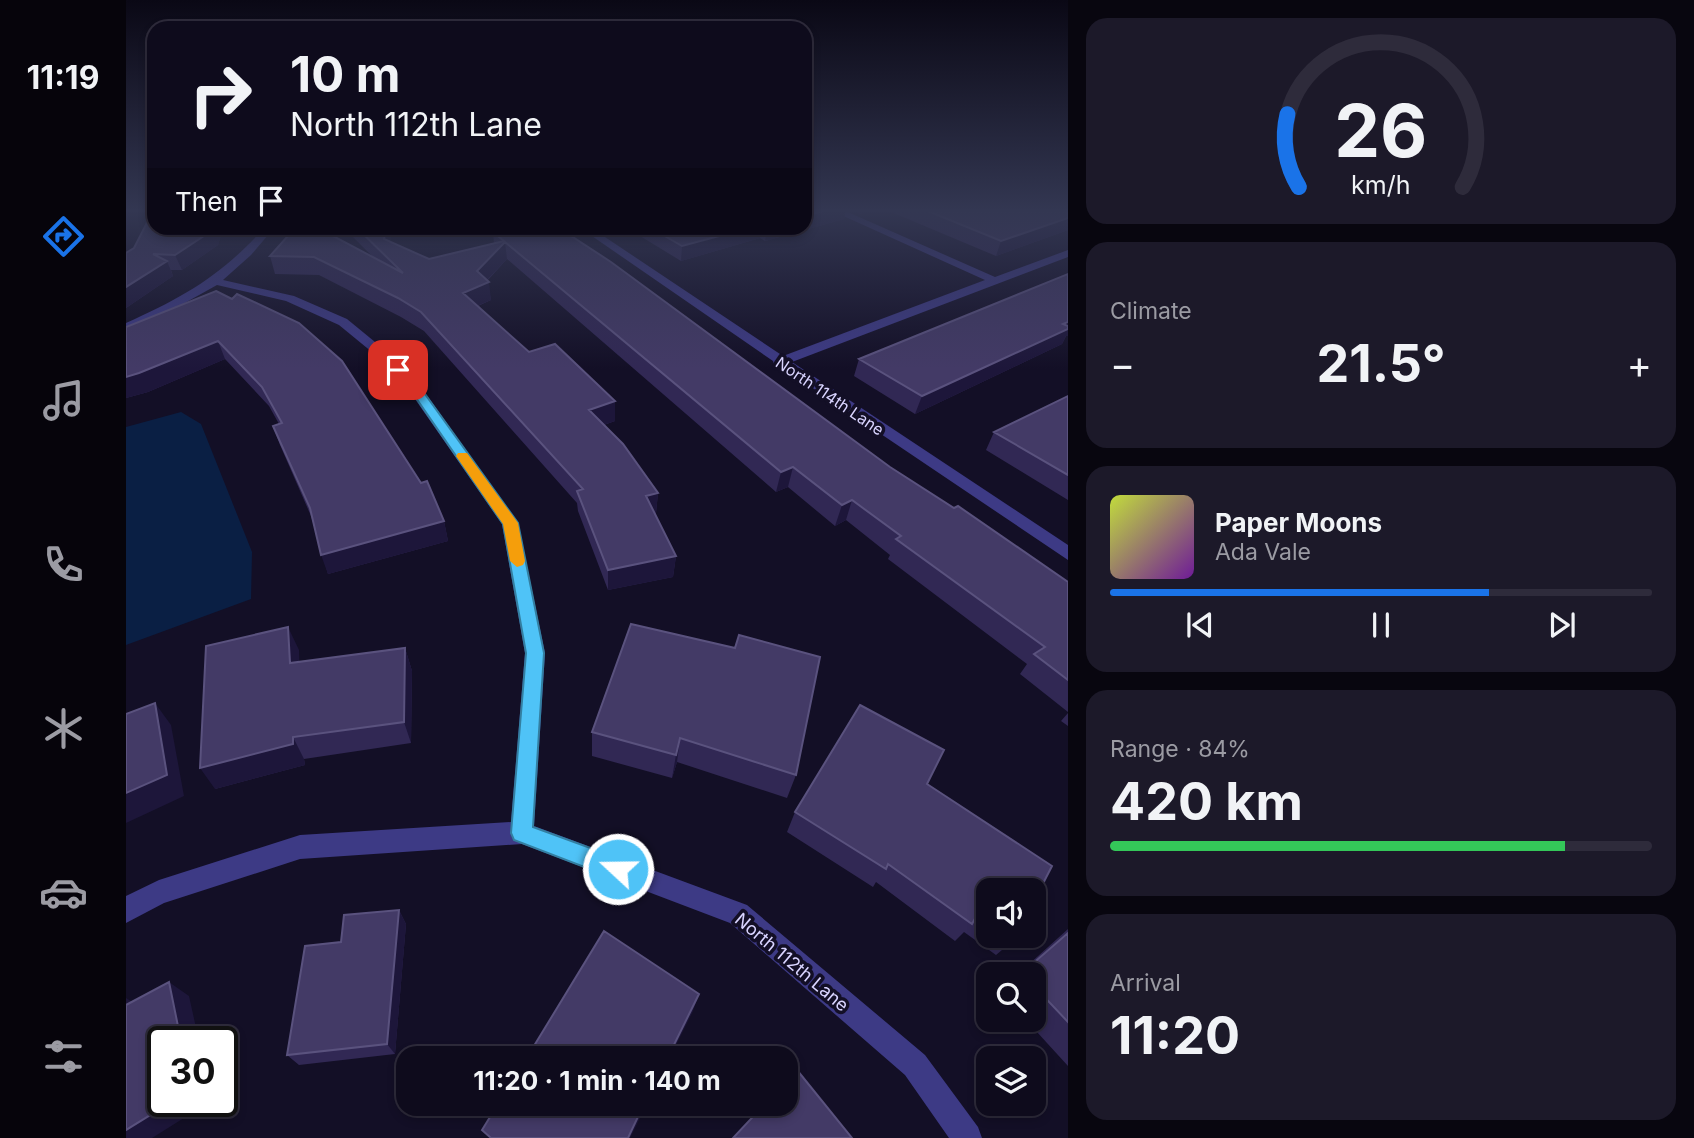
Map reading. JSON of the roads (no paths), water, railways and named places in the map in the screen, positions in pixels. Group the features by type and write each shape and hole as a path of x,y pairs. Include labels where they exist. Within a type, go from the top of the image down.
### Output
{"street":[{"path":"126,327 170,307 215,281 237,262"},
{"name":"North 114th Lane","path":"635,262 779,362 1068,554"},
{"path":"952,262 993,280"},
{"path":"779,362 1043,262"},
{"path":"126,910 159,892 300,847 522,833 535,653 510,523 413,386 382,354 343,321 300,303 215,281"},
{"name":"North 112th Lane","path":"522,833 738,914 915,1065 967,1138"}],"water":[{"path":"181,412 201,424 252,552 251,599 126,645 126,427"}]}
